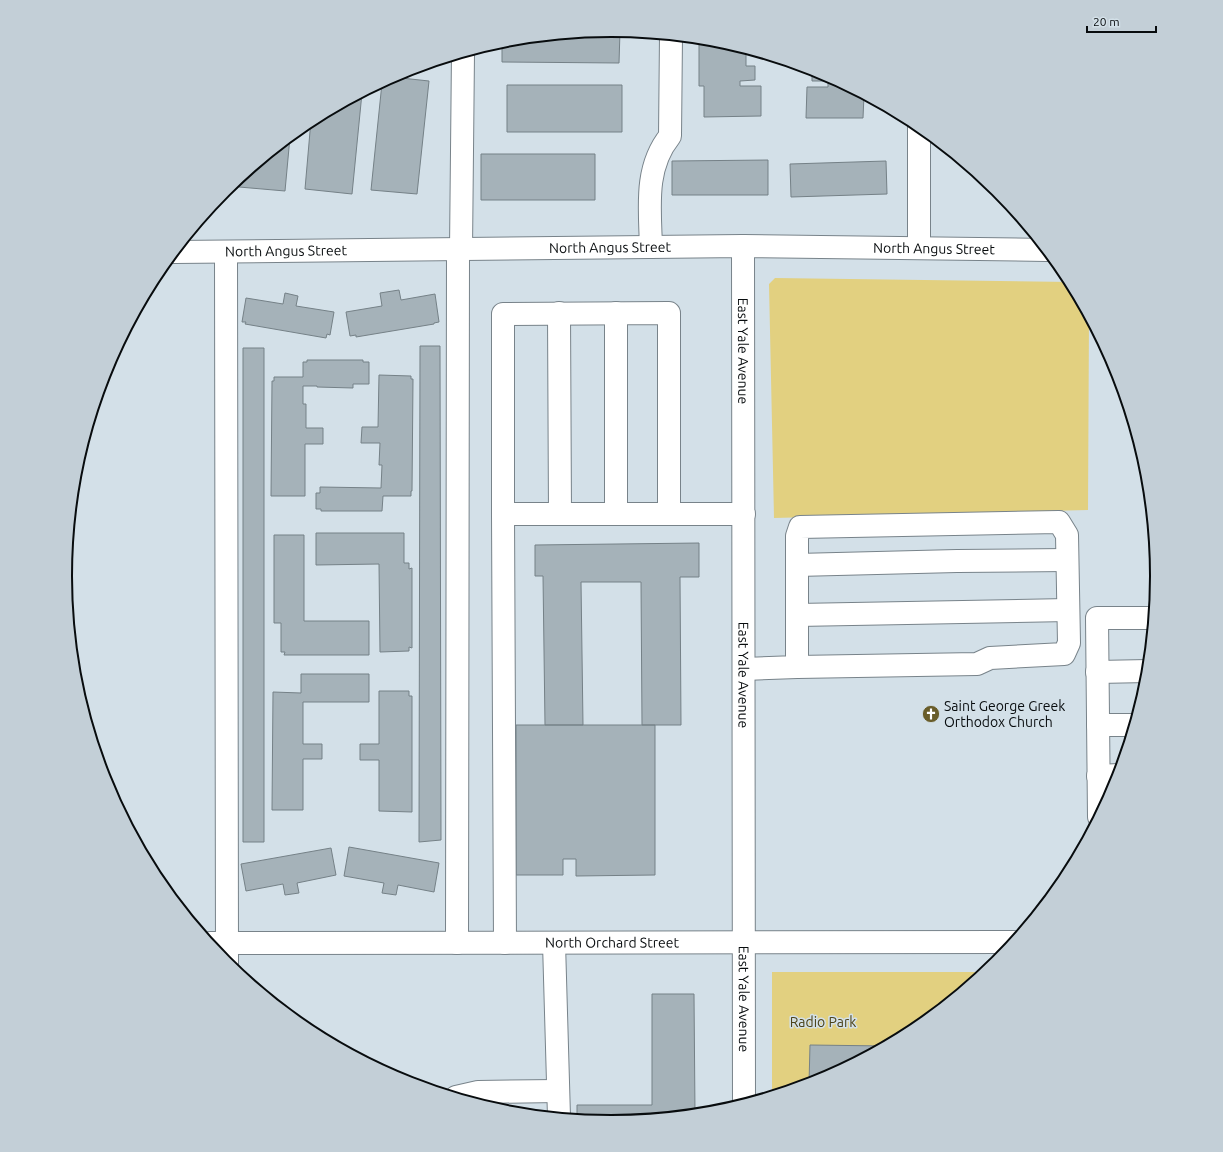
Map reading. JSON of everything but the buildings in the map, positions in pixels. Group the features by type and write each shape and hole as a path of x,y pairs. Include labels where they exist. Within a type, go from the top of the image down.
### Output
{"street":[{"path":"651,247 649,191 658,154 670,136 671,41"},
{"path":"457,943 459,249 463,58"},
{"path":"918,248 919,133"},
{"name":"North Angus Street","path":"181,252 744,246 1040,250"},
{"name":"East Yale Avenue","path":"744,246 744,1099"},
{"path":"222,948 226,252"},
{"path":"558,313 560,514"},
{"path":"616,313 616,514"},
{"path":"504,943 503,314 669,313 669,514"},
{"path":"503,514 744,514"},
{"path":"744,669 978,664 990,658 1064,654 1069,643 1067,535 1059,522 800,527 797,536 797,667"},
{"path":"797,565 1067,560"},
{"path":"797,615 1068,610"},
{"path":"1106,790 1109,776 1098,725 1097,618 1148,618"},
{"path":"1097,672 1142,671"},
{"path":"1098,725 1129,725"},
{"name":"North Orchard Street","path":"223,950 457,943 1007,942"},
{"path":"554,943 559,1112"},
{"path":"465,1095 478,1092 558,1091"}],"green space":[{"path":"775,278 1063,282 1089,327 1088,510 774,518 769,284"},
{"name":"Radio Park","path":"772,972 977,972 940,1004 881,1043 818,1074 772,1090"}],"place":[{"name":"Saint George Greek Orthodox Church","path":"931,714"}]}
